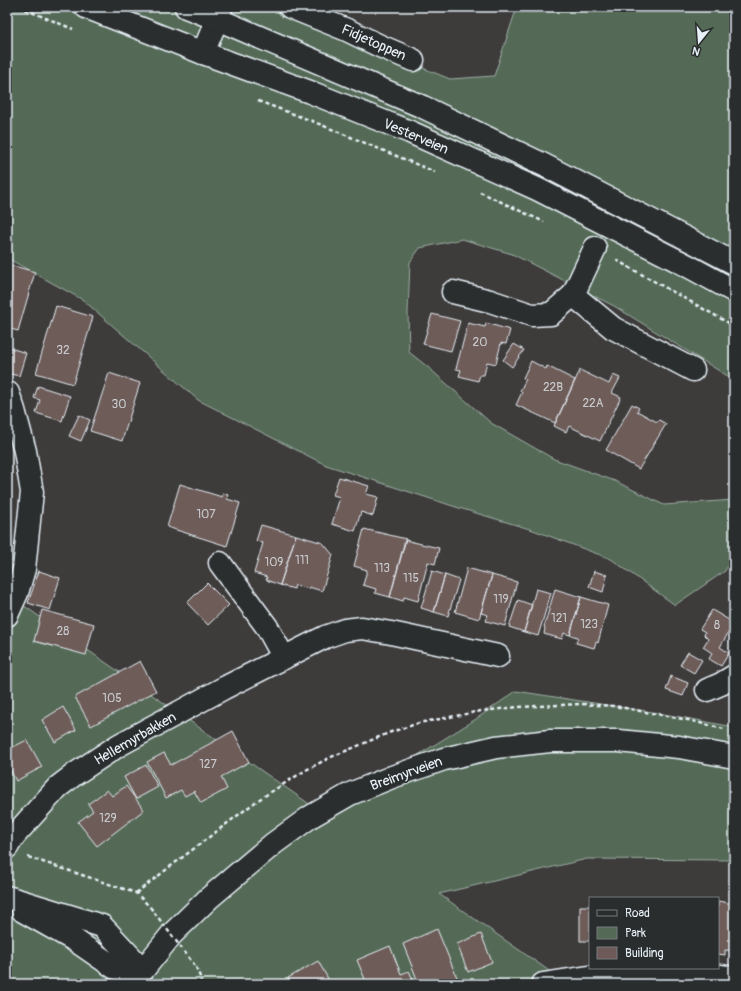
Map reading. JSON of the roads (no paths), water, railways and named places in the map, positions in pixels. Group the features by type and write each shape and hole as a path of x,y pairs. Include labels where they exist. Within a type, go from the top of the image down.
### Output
{"main road":[{"name":"Vesterveien","path":"86,7 203,53 310,92 410,132 537,188 734,291"},
{"name":"Vesterveien","path":"186,7 219,13 423,107 544,165 734,263"},
{"name":"Fidjetoppen","path":"290,7 348,30 413,60"},
{"path":"203,53 219,13"},
{"path":"453,292 490,301 532,315 551,314 574,295 595,248"},
{"path":"574,295 613,328 693,370"},
{"path":"7,614 17,593 24,569 32,492 25,451 8,393"},
{"path":"220,563 267,627 284,658"},
{"name":"Hellemyrbakken","path":"17,852 14,836 58,787 75,774 119,745 217,692 325,637 345,630 362,628 498,656"},
{"path":"707,690 734,676"},
{"name":"Breimyrveien","path":"125,984 143,977 172,934 209,898 273,844 310,817 350,794 392,777 444,759 496,747 550,741 618,741 679,747 734,757"},
{"path":"7,897 102,926 143,977"},
{"path":"7,902 76,941 115,968 143,977"},
{"path":"543,984 595,976 640,973 698,973 734,978"}]}
